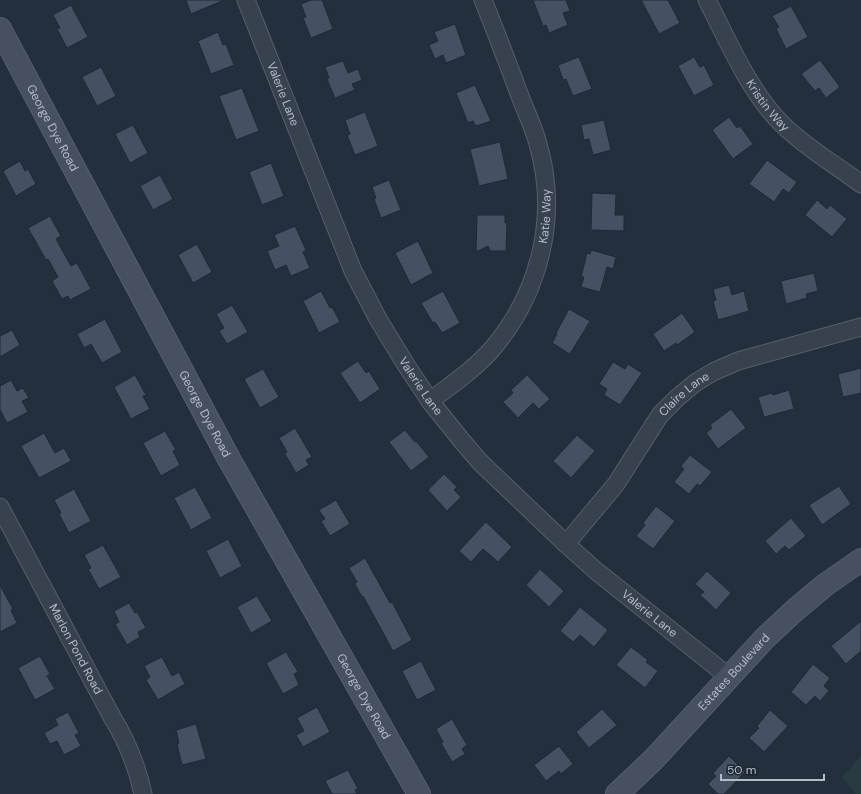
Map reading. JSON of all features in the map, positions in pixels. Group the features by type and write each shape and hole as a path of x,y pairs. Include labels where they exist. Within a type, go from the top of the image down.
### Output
{"street":[{"name":"Valerie Lane","path":"246,0 353,271 378,319 430,401 480,462 566,544 595,570 729,677"},
{"name":"Katie Way","path":"430,401 473,368 492,349 508,328 522,306 534,278 541,256 546,230 547,200 544,170 538,144 483,0"},
{"name":"Kristin Way","path":"707,0 749,81 765,105 782,125 801,142 861,184"},
{"name":"George Dye Road","path":"0,29 229,459 419,794"},
{"name":"Claire Lane","path":"566,544 616,484 660,416 676,398 695,383 713,372 738,361 861,327"},
{"name":"Marlon Pond Road","path":"0,507 131,752 143,794"},
{"name":"Estates Boulevard","path":"617,794 653,760 765,638 794,611 861,560"}],"green space":[{"path":"861,756 861,794 856,794 842,777"}],"building":[{"path":"186,0 224,0 191,14"},
{"path":"311,0 322,0 333,29 311,38 303,18 306,17 301,4"},
{"path":"533,0 566,0 570,11 563,13 568,25 549,33 546,25 543,26"},
{"path":"641,0 668,0 680,23 659,34"},
{"path":"71,5 88,37 67,48 57,29 60,28 53,15"},
{"path":"791,6 808,37 786,49 776,29 779,27 772,16"},
{"path":"455,24 466,55 446,63 443,55 435,59 429,45 438,41 434,32"},
{"path":"218,32 223,45 226,44 234,65 211,74 198,41"},
{"path":"579,57 592,89 573,96 566,79 563,80 558,65"},
{"path":"694,57 700,67 704,65 714,85 694,96 678,66"},
{"path":"820,60 840,87 826,98 819,88 815,91 801,74"},
{"path":"343,61 348,73 358,69 362,80 352,84 355,90 335,98 327,79 329,78 325,67"},
{"path":"101,67 116,96 97,106 82,77"},
{"path":"475,85 491,121 476,126 473,121 468,123 456,93"},
{"path":"242,88 259,131 236,140 219,96"},
{"path":"365,112 378,146 355,155 347,135 350,134 345,120"},
{"path":"729,117 737,128 740,126 753,144 733,159 712,130"},
{"path":"604,120 611,150 593,155 589,139 584,140 581,125"},
{"path":"133,125 148,153 130,163 115,134"},
{"path":"500,142 508,179 479,186 470,149"},
{"path":"767,160 797,182 789,193 783,189 774,202 749,184"},
{"path":"20,161 25,171 28,169 36,184 16,196 3,171"},
{"path":"271,163 284,196 262,205 249,172"},
{"path":"160,175 173,199 153,210 140,186"},
{"path":"389,180 401,210 381,218 374,199 376,198 372,187"},
{"path":"592,193 616,194 615,215 624,215 624,231 591,230"},
{"path":"817,200 827,209 830,205 847,219 832,237 805,215"},
{"path":"477,215 505,215 505,223 507,223 506,251 490,251 488,246 476,252"},
{"path":"50,216 61,236 56,239 71,266 77,263 91,289 70,300 68,296 62,299 52,281 58,277 48,259 46,260 28,228"},
{"path":"295,226 306,250 303,252 310,268 291,276 286,265 275,270 267,251 279,246 274,235"},
{"path":"418,241 433,273 411,285 395,253"},
{"path":"197,244 212,272 193,283 178,255"},
{"path":"591,250 616,257 613,269 607,267 600,292 581,287 584,277 581,277 587,253 590,254"},
{"path":"814,273 818,291 806,294 807,298 786,304 781,281"},
{"path":"729,285 732,295 744,291 749,311 718,320 713,301 716,300 713,289"},
{"path":"321,291 330,308 332,307 340,322 319,333 303,301"},
{"path":"443,291 460,323 442,333 435,322 433,323 421,303"},
{"path":"232,305 248,332 227,344 219,331 224,328 216,314"},
{"path":"569,309 590,321 570,354 552,343"},
{"path":"682,313 695,332 677,345 676,343 664,351 653,334"},
{"path":"105,319 122,352 102,363 91,344 84,348 77,334"},
{"path":"12,330 20,345 0,357 0,336"},
{"path":"358,361 366,373 369,371 380,389 360,403 340,373"},
{"path":"613,362 625,369 628,364 642,373 620,405 604,395 607,389 599,384"},
{"path":"861,368 861,393 843,397 838,374"},
{"path":"263,369 279,397 260,408 244,379"},
{"path":"135,375 146,395 143,396 150,409 131,419 114,387"},
{"path":"527,375 550,399 539,409 533,403 518,418 503,402 513,393 511,390"},
{"path":"11,380 17,391 23,388 29,398 22,401 28,412 7,423 0,410 0,386"},
{"path":"789,390 794,409 764,417 758,397 772,393 773,395"},
{"path":"731,409 746,428 718,449 706,433 712,428 710,425"},
{"path":"295,428 312,457 306,460 309,465 296,473 285,454 287,452 279,438"},
{"path":"405,430 429,457 411,471 389,442"},
{"path":"165,431 176,450 173,451 180,465 161,476 143,443"},
{"path":"44,433 55,453 64,448 71,461 39,478 21,446"},
{"path":"577,435 595,451 571,478 553,461"},
{"path":"690,455 712,472 700,486 697,484 689,494 674,482 684,469 681,466"},
{"path":"444,474 457,487 454,490 461,497 447,511 428,490"},
{"path":"839,486 851,504 822,525 809,505"},
{"path":"195,487 212,518 191,530 174,498"},
{"path":"74,489 91,521 69,533 59,514 61,513 54,500"},
{"path":"336,500 350,524 330,536 321,521 325,519 319,510"},
{"path":"656,506 675,521 653,549 636,536 645,525 643,523"},
{"path":"791,518 806,536 789,550 785,546 776,554 765,541"},
{"path":"486,522 512,547 498,562 483,549 471,562 459,551"},
{"path":"228,539 242,566 220,578 206,551"},
{"path":"103,545 121,577 99,589 88,569 91,568 84,555"},
{"path":"365,558 390,603 392,602 412,640 393,651 355,584 357,582 349,568"},
{"path":"540,569 564,591 549,607 526,585"},
{"path":"707,571 731,593 716,610 700,595 704,592 695,584"},
{"path":"0,585 13,609 11,610 17,623 0,632"},
{"path":"257,596 272,621 251,633 237,607"},
{"path":"129,603 135,613 137,612 146,628 138,632 140,637 127,645 115,624 119,622 114,611"},
{"path":"580,607 608,630 594,647 580,635 573,642 560,631"},
{"path":"861,621 861,651 846,664 831,646"},
{"path":"631,647 648,660 646,662 658,671 645,688 616,665"},
{"path":"286,652 298,672 294,674 299,685 283,694 266,663"},
{"path":"40,656 50,674 47,676 55,689 35,700 18,668"},
{"path":"162,657 172,676 179,672 185,684 158,700 146,680 150,677 144,666"},
{"path":"421,661 436,690 417,700 402,671"},
{"path":"813,664 830,678 824,686 829,691 820,701 815,696 806,705 791,692"},
{"path":"317,707 330,732 303,747 296,735 304,731 297,718"},
{"path":"602,709 617,725 589,748 576,732"},
{"path":"770,710 788,726 764,752 749,738 759,728 757,726"},
{"path":"68,712 79,733 75,735 81,746 64,755 57,741 50,744 44,733 58,725 55,719"},
{"path":"452,719 467,745 462,749 465,754 452,762 441,743 443,742 436,729"},
{"path":"196,724 206,759 182,765 177,744 179,743 176,730"},
{"path":"559,746 573,764 561,774 559,771 546,781 534,765"},
{"path":"729,756 745,772 724,794 718,794 708,784 716,776 713,773"},
{"path":"348,770 358,789 355,790 357,794 332,794 325,781"}]}
